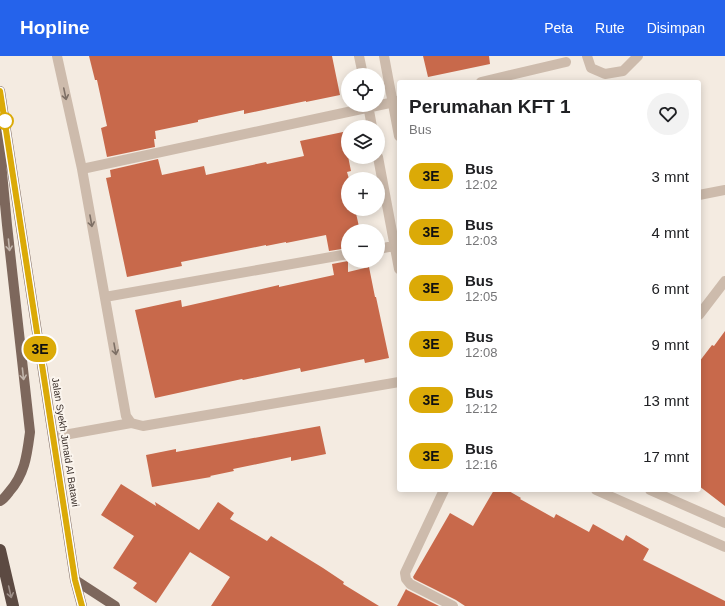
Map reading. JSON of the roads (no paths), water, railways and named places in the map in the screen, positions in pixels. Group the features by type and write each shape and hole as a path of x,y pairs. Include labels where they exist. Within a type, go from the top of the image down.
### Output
{"highway":[{"path":"0,550 13,606"}],"main road":[{"name":"Jalan Syekh Junaid Al Batawi","path":"0,91 75,580 82,606"},
{"path":"0,122 1,162 6,217 30,432 24,469 16,484 4,499 0,501"},
{"path":"75,580 115,606"}],"street":[{"path":"57,56 82,169 126,416 131,423"},
{"path":"359,56 362,68"},
{"path":"384,56 396,102 397,113"},
{"path":"587,56 591,68 605,74 623,71 638,56"},
{"path":"490,80 566,62"},
{"path":"385,104 396,102"},
{"path":"82,169 341,112"},
{"path":"379,164 397,246 385,248"},
{"path":"701,194 725,190"},
{"path":"105,297 341,255"},
{"path":"701,312 725,281"},
{"path":"53,436 131,423 143,426 397,382"},
{"path":"443,492 405,573 406,579 410,584 453,606"},
{"path":"601,492 725,547"},
{"path":"655,492 725,523"}]}
